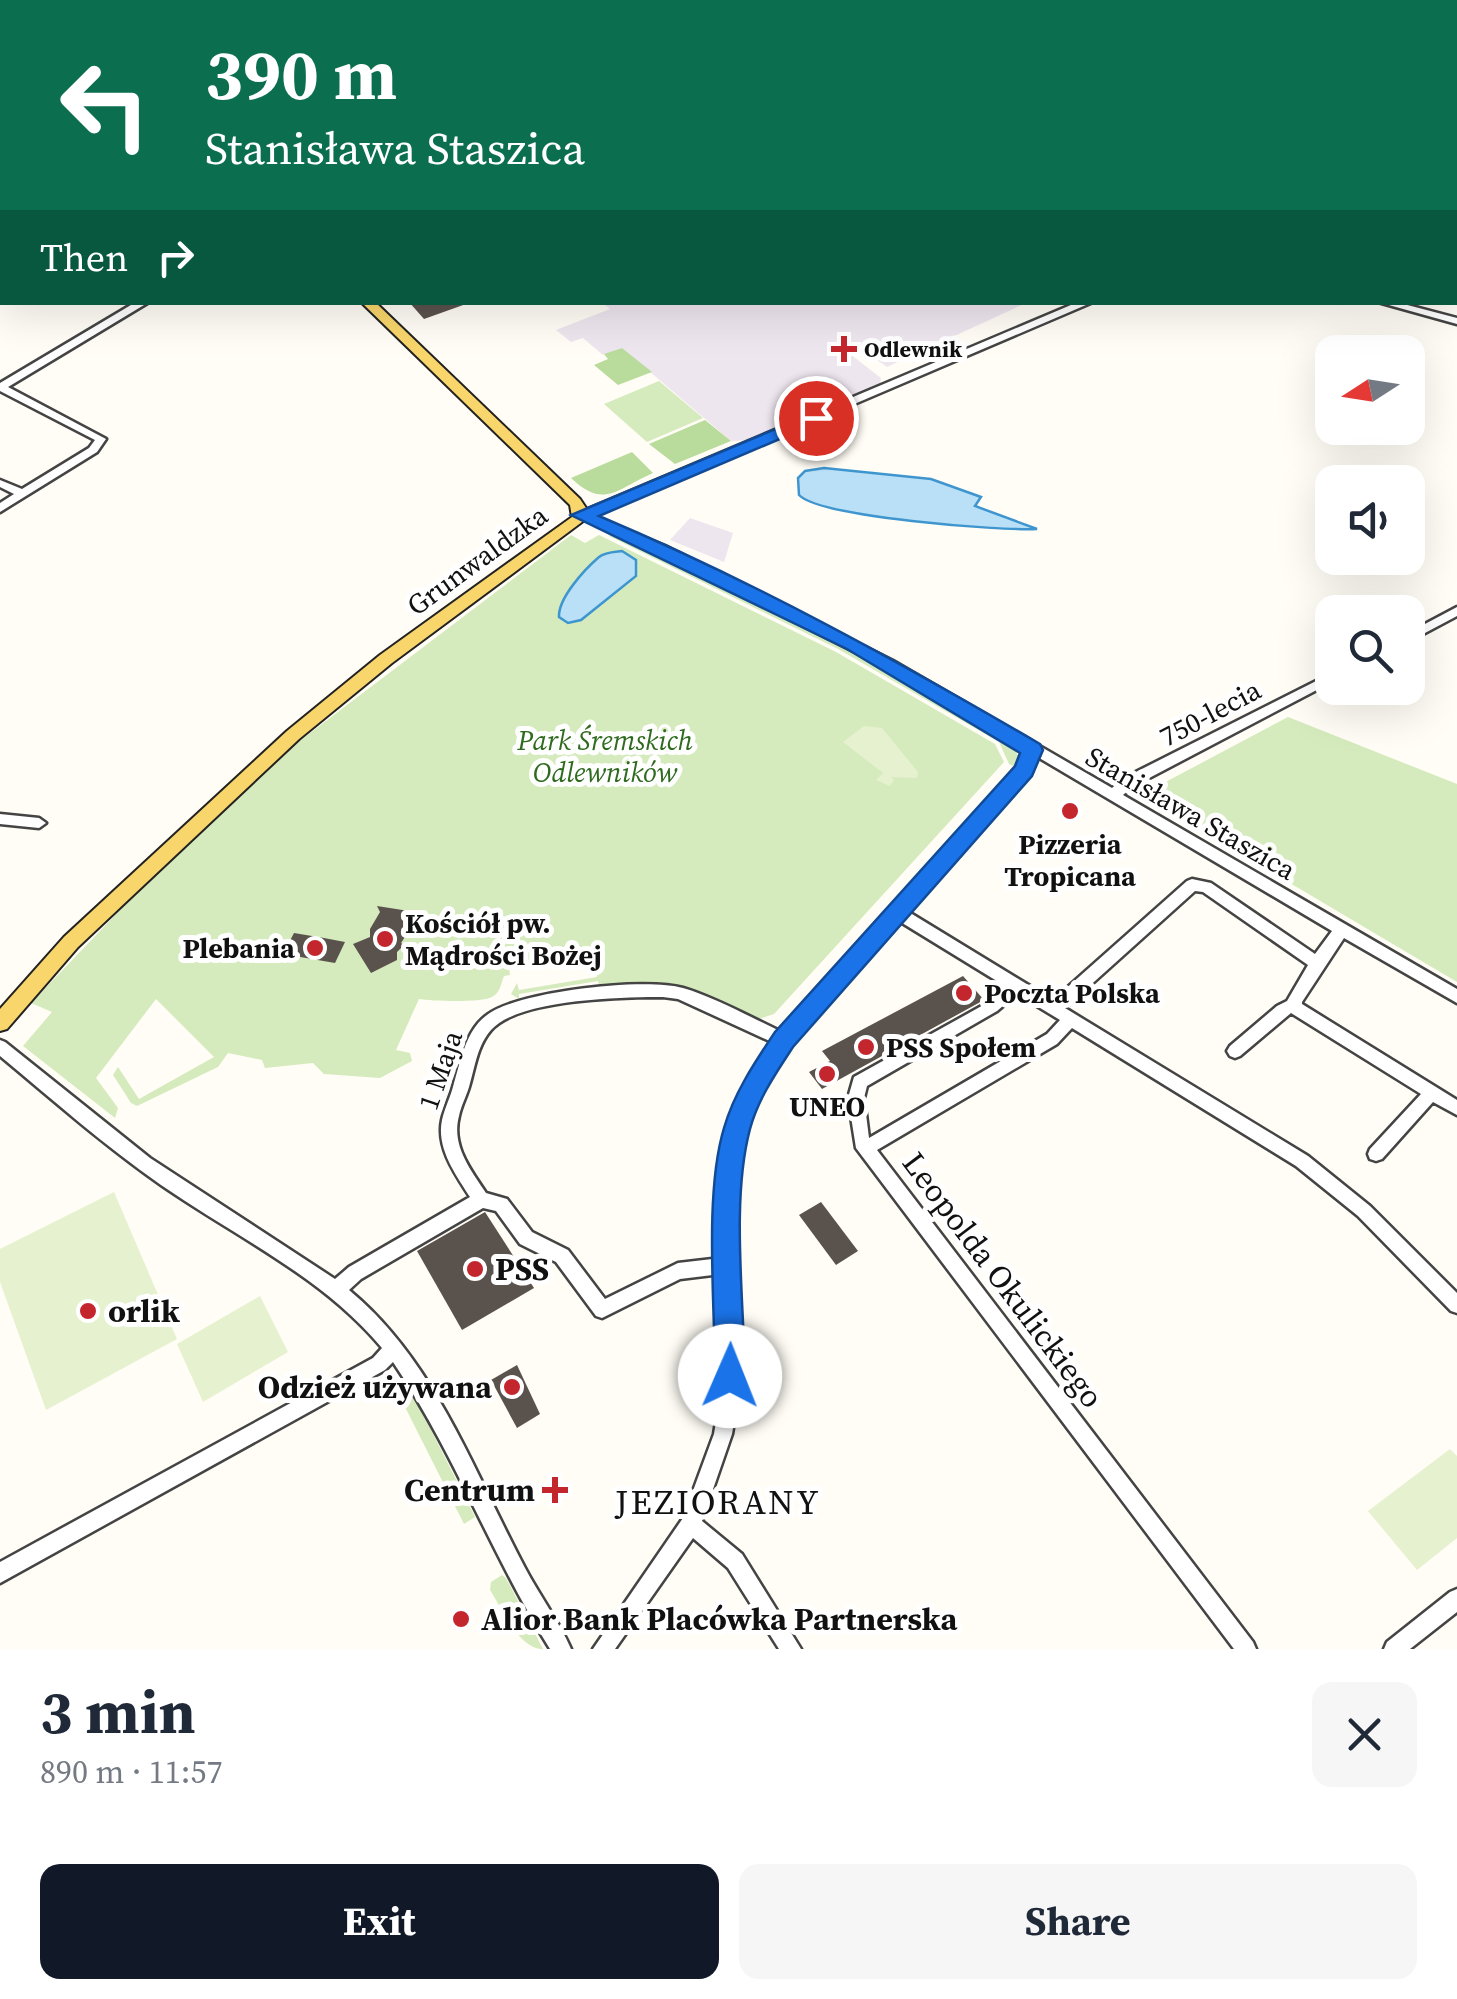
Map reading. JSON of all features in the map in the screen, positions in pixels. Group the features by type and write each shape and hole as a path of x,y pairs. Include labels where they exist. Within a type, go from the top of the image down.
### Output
{"main road":[{"name":"Stanisława Staszica","path":"369,305 575,502 580,515"},
{"name":"Grunwaldzka","path":"0,1023 72,942 293,735 386,659 573,525 580,515"}],"street":[{"path":"0,387 139,305"},
{"name":"Grunwaldzka","path":"580,515 600,510 1081,305"},
{"path":"1395,305 1457,321"},
{"path":"0,387 102,439 93,450 0,508"},
{"path":"0,483 22,494"},
{"name":"Stanisława Staszica","path":"580,515 661,549 854,644 1457,997"},
{"path":"1425,629 1457,612"},
{"name":"750-lecia","path":"1112,796 1127,783 1315,686"},
{"path":"603,1649 664,1567 690,1524 712,1472 731,1386 726,1200 734,1141 758,1080 784,1040 1024,770 1032,750"},
{"path":"0,819 39,823"},
{"path":"1054,1009 1192,884 1206,887 1318,963"},
{"path":"898,912 1255,1130 1328,1180 1377,1222 1457,1305"},
{"path":"1235,1051 1294,1005 1342,929"},
{"name":"Leopolda Okulickiego","path":"1016,986 992,1007 863,1079 856,1098 860,1136 1246,1649"},
{"name":"1 Maja","path":"728,1265 678,1271 602,1310 562,1256 526,1238 501,1204 481,1200 451,1148 447,1122 480,1030 494,1016 559,1000 634,989 664,990 680,993 784,1040"},
{"path":"1294,1005 1457,1108"},
{"path":"866,1148 1052,1039 1070,1018"},
{"path":"0,1047 164,1178 336,1290 394,1348 420,1387 537,1612 561,1649"},
{"path":"1376,1154 1432,1092"},
{"path":"336,1290 355,1274 481,1200"},
{"path":"0,1573 379,1364 394,1348"},
{"path":"690,1524 735,1561 791,1649"},
{"path":"1394,1649 1457,1599"}],"shaded area":[{"path":"605,305 1022,305 887,367 862,349 850,354 881,378 880,385 750,440 731,441 622,348 603,355 583,338 571,342 556,330 610,309"},
{"path":"690,518 733,533 724,562 670,540"}],"green space":[{"path":"622,348 652,372 618,385 594,365 608,359 604,354"},
{"path":"659,381 703,418 647,442 604,404"},
{"path":"705,420 731,441 675,464 649,444"},
{"path":"632,452 653,473 610,494 592,493 571,478"},
{"path":"613,532 832,640 957,708 999,736 1019,757 1017,768 1009,764 999,742 838,649 609,536"},
{"name":"Park Śremskich Odlewników","path":"571,535 585,543 599,535 836,652 995,744 1004,762 774,1014 756,1020 698,994 664,985 600,989 598,981 519,994 519,999 511,994 517,983 519,990 597,977 592,951 509,966 510,975 504,976 497,993 486,999 419,999 396,1050 410,1053 412,1061 380,1078 324,1074 313,1063 265,1068 262,1060 228,1053 218,1067 137,1106 113,1075 118,1067 139,1099 214,1057 156,999 96,1078 118,1108 115,1118 23,1046 52,1012 31,1003 167,861 297,743"},
{"path":"1288,717 1457,784 1457,982 1141,795"},
{"path":"864,726 882,728 918,772 917,778 891,777 894,780 890,786 876,780 883,773 843,742"},
{"name":"orlik","path":"114,1192 177,1339 46,1410 0,1282 0,1249"},
{"path":"260,1296 288,1352 203,1402 177,1344"},
{"path":"414,1396 475,1517 464,1524 404,1405"},
{"path":"1450,1449 1457,1456 1457,1538 1417,1570 1368,1511"},
{"path":"502,1575 543,1649 519,1636 490,1590 491,1582"}],"water":[{"path":"824,468 931,479 981,497 975,506 1037,529 874,516 814,503 799,495 798,478 805,471"},
{"path":"622,551 636,560 636,576 581,620 568,623 559,617 568,593 587,569 601,555"}],"building":[{"path":"412,305 463,305 424,319"},
{"name":"Kościół pw. Mądrości Bożej","path":"377,906 428,914 410,923 397,960 371,973 353,944 370,937 380,912"},
{"name":"Plebania","path":"294,933 345,942 335,963 283,954"},
{"name":"PSS Społem","path":"963,976 984,1000 822,1089 809,1072 830,1061 822,1051"},
{"path":"821,1202 858,1251 836,1265 799,1215"},
{"name":"PSS","path":"485,1212 534,1288 462,1330 417,1251"},
{"name":"Odzież używana","path":"517,1365 540,1414 517,1428 491,1380"}],"place":[{"name":"Odlewnik","path":"844,349"},
{"name":"Pizzeria Tropicana","path":"1070,811"},
{"name":"Kościół pw. Mądrości Bożej","path":"385,939"},
{"name":"Plebania","path":"315,948"},
{"name":"Poczta Polska","path":"964,993"},
{"name":"PSS Społem","path":"866,1047"},
{"name":"UNEO","path":"827,1074"},
{"name":"PSS","path":"475,1269"},
{"name":"orlik","path":"88,1311"},
{"name":"Odzież używana","path":"512,1387"},
{"name":"Centrum","path":"555,1490"},
{"name":"Alior Bank Placówka Partnerska","path":"461,1619"}],"district":[{"name":"JEZIORANY","path":"718,1502"}],"route":[{"path":"730,1376 728,1171 748,1099 784,1040 1024,770 1032,750 854,644 596,518 580,515 816,418"}]}
